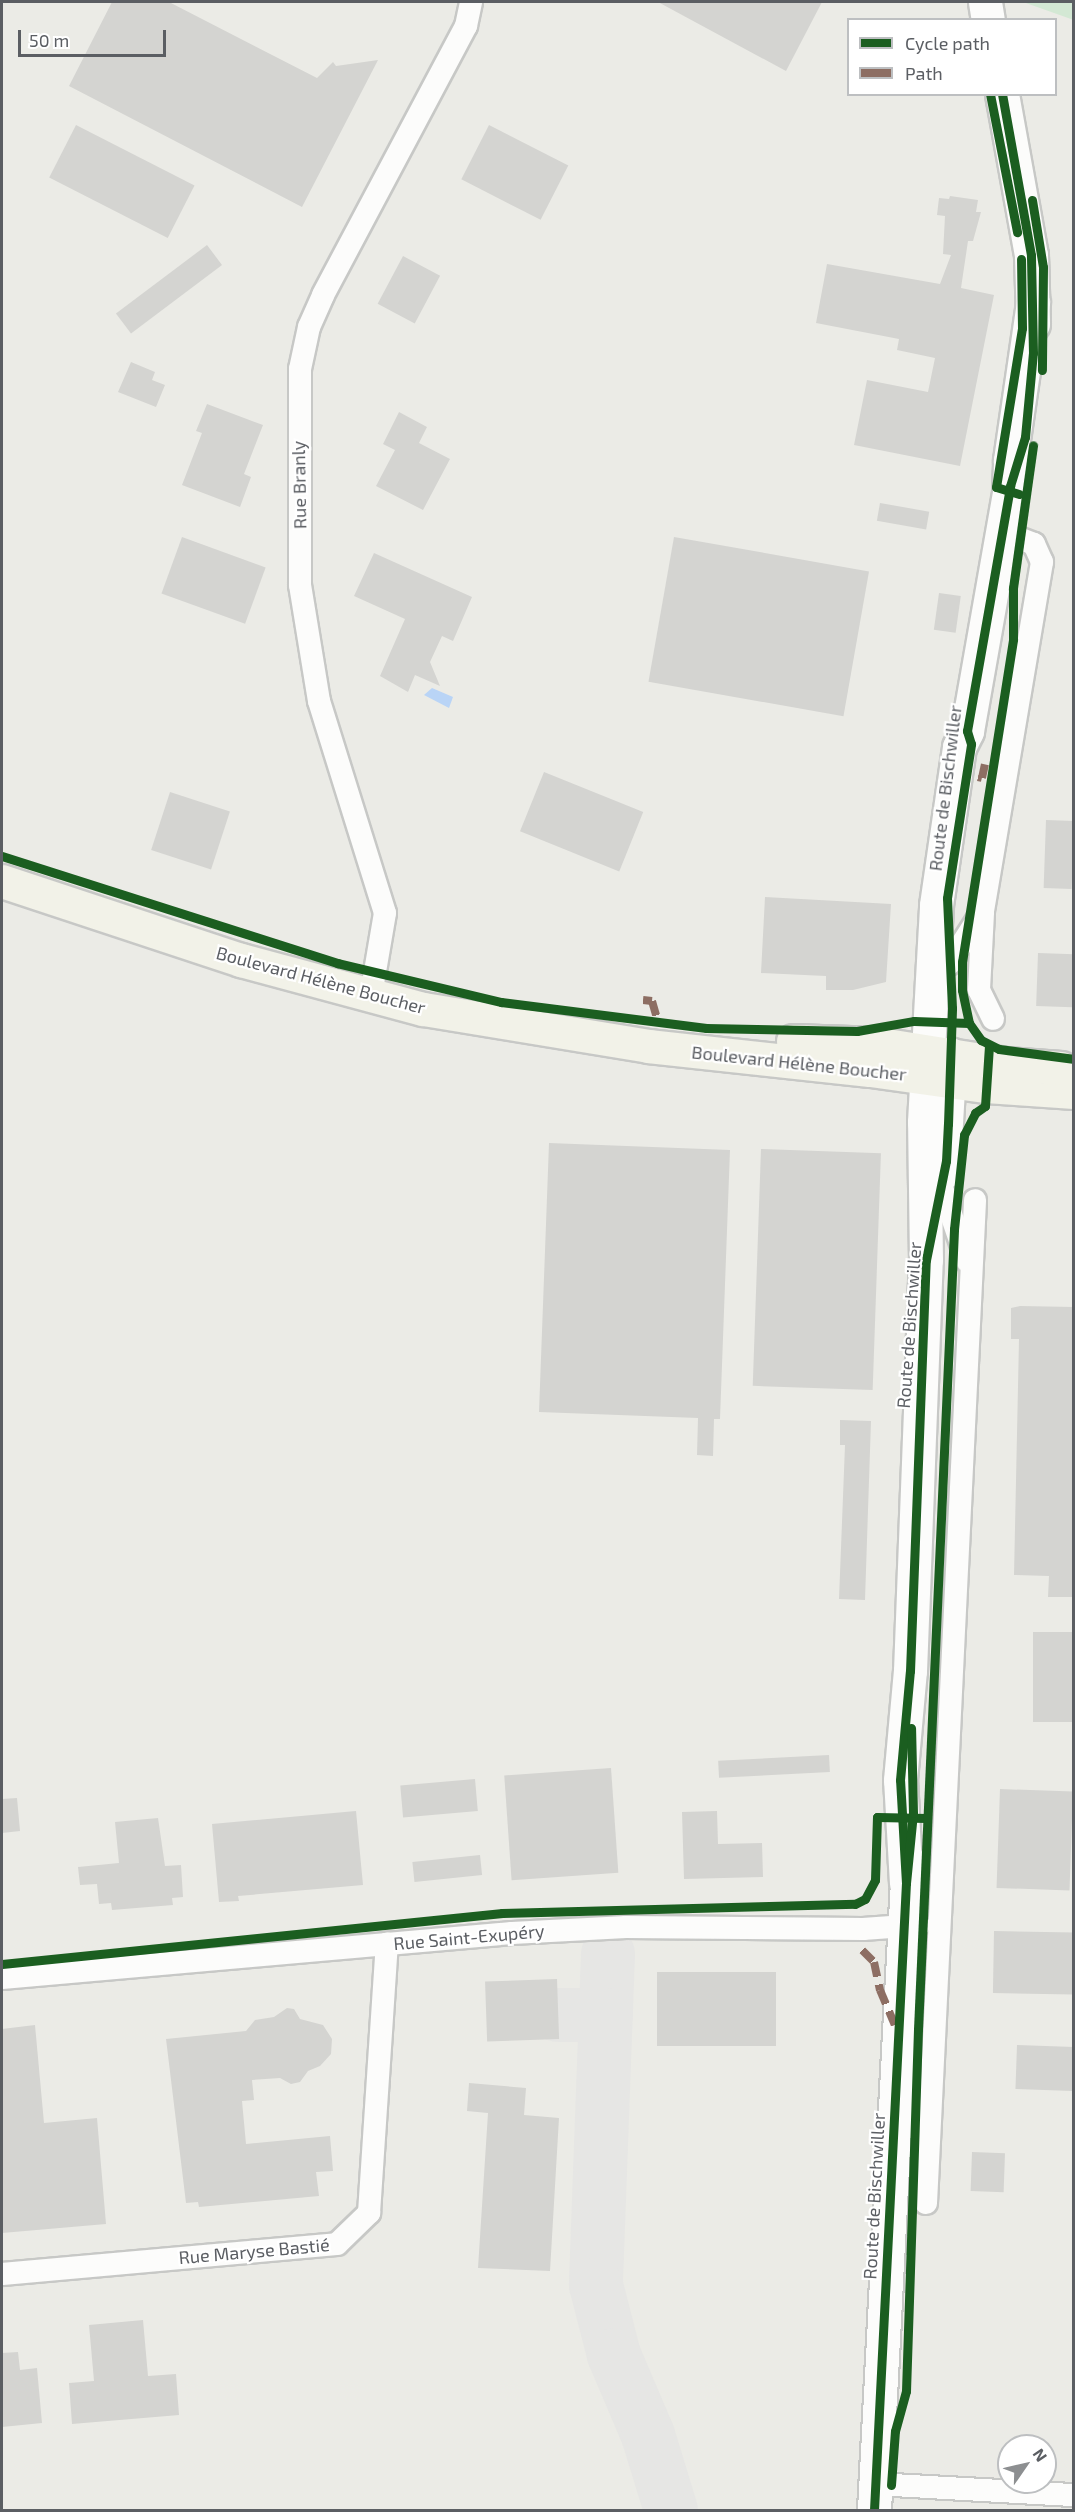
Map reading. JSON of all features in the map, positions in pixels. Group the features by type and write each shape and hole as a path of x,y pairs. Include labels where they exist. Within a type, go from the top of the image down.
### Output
{"main road":[{"name":"Boulevard Hélène Boucher","path":"2,881 240,960 447,1014 648,1046 938,1065"},
{"path":"938,1065 1006,1064 1074,1069"},
{"path":"938,1065 1074,1092"}],"street":[{"name":"Rue Branly","path":"371,995 385,913 319,701 300,585 300,369 309,327 323,295 466,26 471,2"},
{"path":"985,2 987,18"},
{"name":"Route de Bischwiller","path":"926,1260 941,1185 938,1065 941,866 959,747 967,731 1010,486 1025,437 1033,303 1031,255 1002,96"},
{"path":"993,1019 979,990 983,911 1042,562 1034,544 1002,532"},
{"name":"Route de Bischwiller","path":"874,2497 906,1883 899,1812 910,1671 926,1260 938,1065 952,1008 948,964 947,898 971,744 967,731"},
{"path":"948,964 983,911"},
{"path":"941,1185 970,1268"},
{"path":"926,2203 975,1200"},
{"name":"Rue Saint-Exupéry","path":"2,1978 387,1944 626,1927 862,1929 904,1925 938,1926"},
{"name":"Rue Maryse Bastié","path":"2,2274 338,2244 369,2213 387,1944"},
{"path":"874,2497 1074,2495"}],"green space":[{"path":"1023,2 1073,2 1073,20 1071,19"}],"water":[{"path":"432,688 453,697 449,708 424,695"}],"building":[{"path":"112,2 169,2 317,78 333,62 336,66 378,60 302,207 69,86"},
{"path":"658,2 822,2 786,71"},
{"path":"76,125 195,185 168,238 49,178"},
{"path":"489,125 568,165 541,220 461,179"},
{"path":"950,196 978,200 976,212 981,212 973,241 968,241 961,288 994,295 960,466 854,445 867,380 928,392 935,358 897,350 899,339 816,323 827,264 940,284 951,255 943,254 945,216 937,215 939,198 949,199"},
{"path":"207,245 222,265 131,334 116,314"},
{"path":"403,256 440,276 415,323 378,304"},
{"path":"131,362 155,372 152,380 165,385 156,407 118,392"},
{"path":"207,404 263,425 244,474 251,477 240,507 182,485 202,433 196,431"},
{"path":"399,412 427,427 419,443 450,459 423,510 376,486 395,450 383,444"},
{"path":"880,503 929,512 926,529 877,521"},
{"path":"182,537 266,567 245,624 161,593"},
{"path":"674,537 869,571 843,716 648,682"},
{"path":"374,553 472,597 453,641 442,636 430,662 440,686 415,675 408,692 380,676 405,619 354,596"},
{"path":"939,593 961,596 956,633 934,630"},
{"path":"544,772 643,812 619,871 520,831"},
{"path":"170,792 230,811 211,869 151,850"},
{"path":"1046,820 1074,821 1072,889 1044,888"},
{"path":"765,897 891,904 886,982 853,990 826,990 826,976 761,973"},
{"path":"1038,953 1074,954 1072,1007 1036,1006"},
{"path":"549,1143 730,1150 720,1419 714,1419 713,1456 697,1455 698,1418 539,1412"},
{"path":"761,1149 881,1153 873,1390 753,1386"},
{"path":"1020,1306 1074,1307 1074,1597 1048,1597 1049,1576 1014,1575 1019,1339 1011,1339 1011,1308"},
{"path":"840,1420 871,1421 865,1600 839,1599 845,1445 840,1445"},
{"path":"1033,1632 1074,1632 1074,1722 1033,1722"},
{"path":"829,1755 830,1772 719,1778 718,1761"},
{"path":"611,1768 618,1873 512,1880 504,1775"},
{"path":"475,1779 478,1811 403,1817 400,1786"},
{"path":"1000,1789 1073,1792 1070,1890 997,1888"},
{"path":"17,1798 20,1831 2,1833 2,1799"},
{"path":"356,1811 363,1885 238,1896 239,1901 219,1902 212,1824"},
{"path":"717,1811 718,1844 762,1843 763,1877 684,1879 682,1812"},
{"path":"158,1818 165,1866 181,1865 183,1897 172,1898 173,1905 112,1910 111,1903 99,1904 97,1884 80,1885 78,1867 119,1863 115,1822"},
{"path":"480,1855 482,1875 414,1882 412,1862"},
{"path":"994,1931 1074,1932 1073,1994 993,1993"},
{"path":"657,1972 776,1972 776,2046 657,2046"},
{"path":"557,1979 559,2039 487,2041 485,1982"},
{"path":"287,2008 294,2009 300,2019 323,2025 332,2039 331,2054 320,2066 308,2071 300,2082 291,2084 280,2078 252,2080 254,2100 242,2101 246,2144 330,2136 333,2171 316,2172 319,2196 199,2207 198,2202 186,2203 166,2039 246,2031 255,2020 274,2017"},
{"path":"35,2025 44,2123 97,2118 106,2224 2,2233 2,2029"},
{"path":"1017,2045 1074,2047 1072,2091 1015,2089"},
{"path":"469,2083 526,2088 524,2115 559,2118 550,2271 478,2268 488,2113 467,2111"},
{"path":"972,2152 1005,2153 1004,2192 971,2191"},
{"path":"143,2320 148,2376 176,2374 179,2415 72,2424 69,2383 94,2381 89,2325"},
{"path":"18,2352 20,2370 37,2368 42,2423 2,2427 2,2353"}],"taxiway":[{"path":"608,1954 596,2285 614,2355 648,2435 671,2510"},
{"path":"558,2015 606,2015"}],"marked path":[{"path":"978,777 982,778 985,764"},
{"path":"643,1000 652,1001 657,1019"},
{"path":"862,1950 874,1962 880,1990 895,2025"}],"cycle path":[{"path":"990,96 1017,232"},
{"path":"906,1883 900,1780 910,1671 926,1260 946,1161 948,1124 952,1008 947,898 971,744 967,731 1010,486 1025,437 1033,353 1031,255 1002,96"},
{"path":"1032,200 1043,267 1042,370"},
{"path":"1019,494 996,487 1022,328 1021,259"},
{"path":"969,1023 962,990 962,962 1013,639 1013,588 1033,445"},
{"path":"2,856 337,963 501,1002 706,1028 857,1031 914,1021 969,1023 981,1040 999,1049 1074,1059"},
{"path":"891,2485 895,2431 906,2391 918,2029 954,1229 964,1135 975,1113 985,1106 989,1045"},
{"path":"874,2510 906,1883 913,1813 911,1728"},
{"path":"2,1964 502,1913 855,1904 865,1899 875,1880 877,1817 927,1818"}]}
